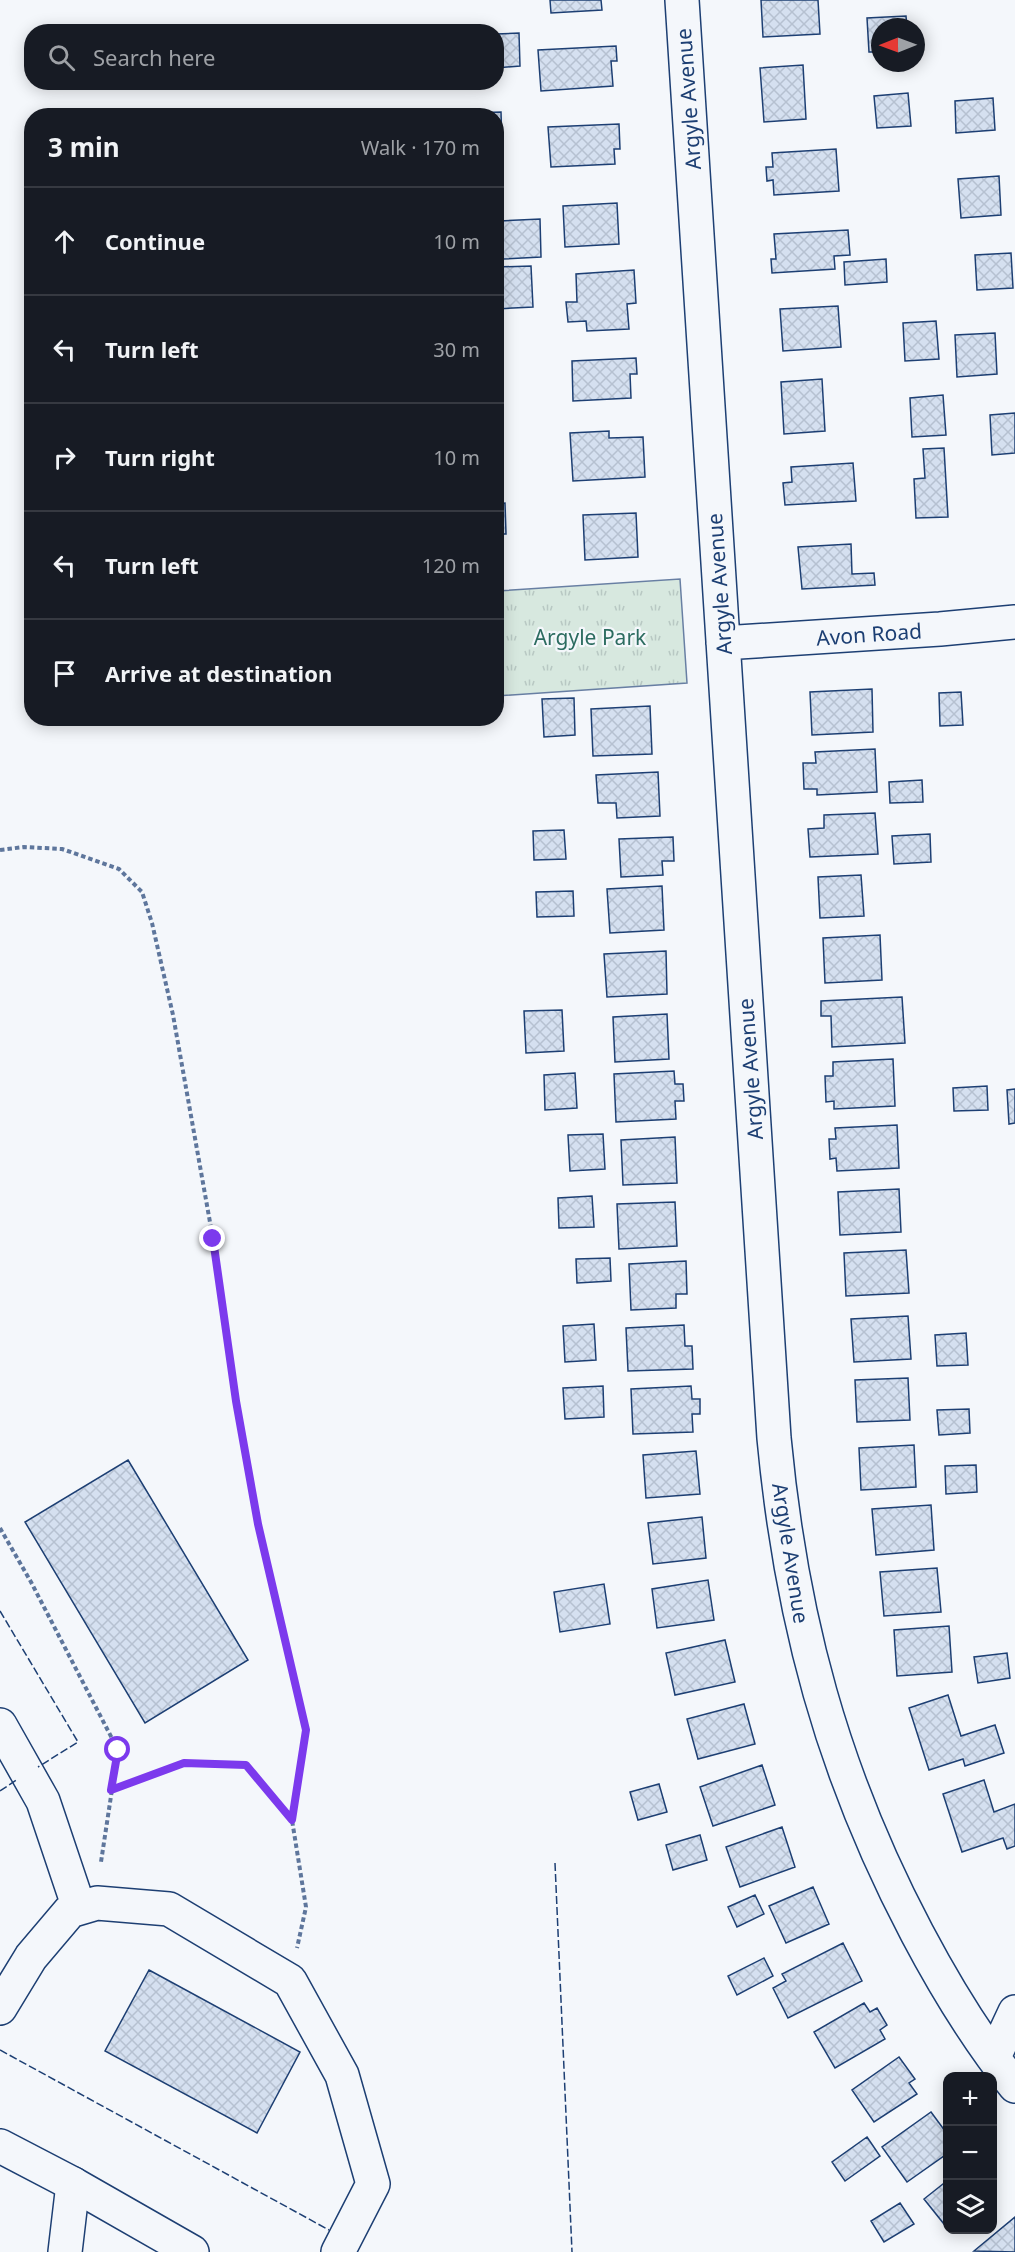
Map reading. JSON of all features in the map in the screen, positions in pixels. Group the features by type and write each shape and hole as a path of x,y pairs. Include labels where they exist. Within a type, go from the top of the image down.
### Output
{"street":[{"name":"Argyle Avenue","path":"682,0 774,1438 783,1519 796,1596 821,1699 851,1790 887,1874 929,1955 954,1998 1015,2086"},
{"name":"Avon Road","path":"723,643 1015,622"},
{"path":"0,1725 43,1801 88,1906"},
{"path":"0,2008 31,1957 70,1911 88,1906 169,1909 290,1981 342,2075 373,2184 338,2252"},
{"path":"994,2057 1015,2012"},
{"path":"0,2146 73,2184 192,2252"},
{"path":"65,2252 73,2184"}],"path":[{"path":"0,850 24,847 62,849 119,869 142,892 152,922 173,1015 258,1524 306,1730 292,1820 306,1907 290,1981"},
{"path":"0,1528 31,1582 118,1750 88,1906"},
{"path":"111,1790 184,1763 246,1765 292,1820"}],"green space":[{"name":"Argyle Park","path":"680,579 687,683 504,696 504,591"}],"building":[{"path":"550,0 601,0 602,10 551,13"},
{"path":"761,0 818,0 820,34 763,37"},
{"path":"906,16 906,18 871,18 871,52 869,52 867,18"},
{"path":"519,33 520,66 504,67 504,34"},
{"path":"616,46 617,61 611,61 613,86 541,91 538,50"},
{"path":"803,65 806,119 764,122 760,68"},
{"path":"908,93 911,126 877,128 874,96"},
{"path":"993,98 995,130 956,133 955,101"},
{"path":"619,124 620,149 614,149 615,164 551,167 548,127"},
{"path":"836,149 839,191 774,195 773,180 767,181 766,167 773,167 772,153"},
{"path":"999,176 1001,215 961,218 958,179"},
{"path":"617,203 619,244 565,247 563,206"},
{"path":"540,219 541,257 504,259 504,221"},
{"path":"848,230 850,255 834,256 835,269 772,273 771,259 776,259 774,234"},
{"path":"1011,253 1013,288 977,290 975,255"},
{"path":"886,259 887,282 845,285 844,262"},
{"path":"531,266 533,307 504,309 504,267"},
{"path":"634,270 636,303 627,304 629,329 587,331 586,321 568,322 566,302 577,302 576,274"},
{"path":"838,306 841,347 783,351 780,309"},
{"path":"936,321 939,359 905,361 903,323"},
{"path":"995,333 997,374 957,377 955,335"},
{"path":"636,358 637,374 630,374 631,398 573,401 572,361"},
{"path":"822,379 825,431 784,434 781,382"},
{"path":"943,395 946,435 912,437 910,398"},
{"path":"1015,413 1015,453 992,455 990,415"},
{"path":"609,431 609,438 643,437 645,477 573,481 570,433"},
{"path":"944,448 948,517 916,518 914,479 925,478 923,449"},
{"path":"853,463 856,501 785,505 783,483 792,482 791,467"},
{"path":"505,503 506,534 504,534"},
{"path":"636,513 638,557 585,560 583,515"},
{"path":"851,544 852,574 874,573 875,585 802,589 798,547"},
{"path":"872,689 873,732 812,735 810,692"},
{"path":"961,692 963,725 940,726 939,693"},
{"path":"574,698 575,735 544,737 542,699"},
{"path":"650,706 652,754 593,756 591,709"},
{"path":"875,749 877,792 817,795 817,789 804,789 803,763 816,763 815,752"},
{"path":"658,772 660,816 617,818 616,803 598,803 596,775"},
{"path":"922,780 923,802 890,803 889,782"},
{"path":"875,813 878,854 810,857 808,829 824,828 824,815"},
{"path":"564,830 566,859 534,860 533,831"},
{"path":"930,834 931,862 894,864 892,836"},
{"path":"673,837 674,861 662,861 663,875 621,877 619,839"},
{"path":"861,875 864,916 820,918 818,877"},
{"path":"662,886 664,930 610,933 607,889"},
{"path":"573,891 574,916 537,917 536,892"},
{"path":"880,935 882,980 825,983 823,938"},
{"path":"666,951 667,994 607,997 604,954"},
{"path":"902,997 905,1043 832,1047 831,1016 821,1016 821,1001"},
{"path":"562,1010 564,1051 526,1053 524,1011"},
{"path":"667,1014 669,1059 615,1062 613,1017"},
{"path":"893,1059 895,1106 834,1109 834,1101 826,1102 825,1076 833,1076 833,1062"},
{"path":"674,1071 675,1084 683,1084 684,1101 675,1101 676,1119 616,1122 614,1074"},
{"path":"575,1073 577,1108 545,1110 544,1075"},
{"path":"987,1086 988,1110 954,1111 953,1088"},
{"path":"1015,1089 1015,1123 1009,1124 1007,1090"},
{"path":"897,1125 899,1168 837,1171 836,1158 830,1159 829,1139 836,1139 835,1128"},
{"path":"603,1134 605,1169 570,1171 568,1135"},
{"path":"675,1137 677,1183 623,1185 621,1140"},
{"path":"899,1189 901,1232 840,1235 838,1192"},
{"path":"592,1196 594,1227 559,1228 558,1198"},
{"path":"675,1202 677,1246 619,1249 617,1204"},
{"path":"906,1250 909,1293 846,1296 844,1253"},
{"path":"610,1258 611,1281 577,1283 576,1259"},
{"path":"686,1261 687,1294 676,1294 676,1308 631,1310 629,1264"},
{"path":"908,1316 911,1359 854,1362 851,1319"},
{"path":"594,1324 596,1360 565,1362 563,1326"},
{"path":"684,1325 685,1346 692,1346 693,1369 628,1371 626,1328"},
{"path":"966,1333 968,1365 937,1366 935,1335"},
{"path":"908,1378 910,1420 857,1422 855,1380"},
{"path":"603,1386 604,1417 565,1419 563,1388"},
{"path":"691,1386 692,1399 700,1399 700,1414 692,1414 693,1432 633,1434 631,1389"},
{"path":"969,1409 970,1433 939,1435 937,1410"},
{"path":"914,1445 916,1487 861,1490 859,1448"},
{"path":"696,1451 700,1494 646,1498 643,1455"},
{"path":"128,1460 248,1660 145,1723 25,1522"},
{"path":"976,1465 977,1492 946,1494 945,1466"},
{"path":"931,1505 934,1550 876,1555 872,1509"},
{"path":"702,1517 706,1558 653,1564 648,1523"},
{"path":"937,1568 941,1612 884,1616 880,1572"},
{"path":"708,1580 714,1620 657,1628 652,1589"},
{"path":"604,1584 610,1624 560,1632 554,1592"},
{"path":"949,1626 952,1672 897,1676 894,1630"},
{"path":"725,1640 735,1682 675,1695 666,1653"},
{"path":"1007,1653 1010,1678 978,1683 974,1657"},
{"path":"948,1695 961,1736 995,1725 1004,1753 965,1766 963,1759 929,1770 909,1708"},
{"path":"744,1704 755,1744 698,1759 687,1719"},
{"path":"762,1765 775,1805 713,1826 700,1787"},
{"path":"984,1780 994,1812 1015,1804 1015,1846 1007,1849 1003,1838 962,1852 943,1794"},
{"path":"659,1784 667,1812 638,1820 630,1792"},
{"path":"782,1827 795,1867 740,1887 726,1847"},
{"path":"700,1835 707,1860 673,1870 666,1845"},
{"path":"813,1887 829,1924 786,1943 769,1906"},
{"path":"755,1895 764,1914 737,1927 728,1907"},
{"path":"843,1943 862,1981 788,2018 773,1988 786,1981 782,1974"},
{"path":"764,1958 773,1976 737,1995 728,1976"},
{"path":"149,1970 300,2052 257,2133 105,2051"},
{"path":"864,2003 870,2012 877,2008 887,2025 880,2030 885,2039 835,2068 814,2032"},
{"path":"899,2057 915,2079 909,2083 917,2094 874,2122 852,2090"},
{"path":"931,2112 943,2128 943,2157 907,2182 882,2147"},
{"path":"867,2137 880,2156 845,2181 832,2162"},
{"path":"943,2184 943,2223 924,2199"},
{"path":"900,2203 914,2224 884,2242 871,2221"},
{"path":"1015,2217 1015,2252 974,2251 997,2234"}],"fence":[{"path":"0,1611 78,1742 38,1767"},
{"path":"0,1791 18,1779"},
{"path":"555,1863 572,2252"},
{"path":"0,2050 329,2230"}],"route":[{"path":"118,1750 111,1790 184,1763 246,1765 292,1820 306,1730 258,1524 236,1401 213,1239"}]}
